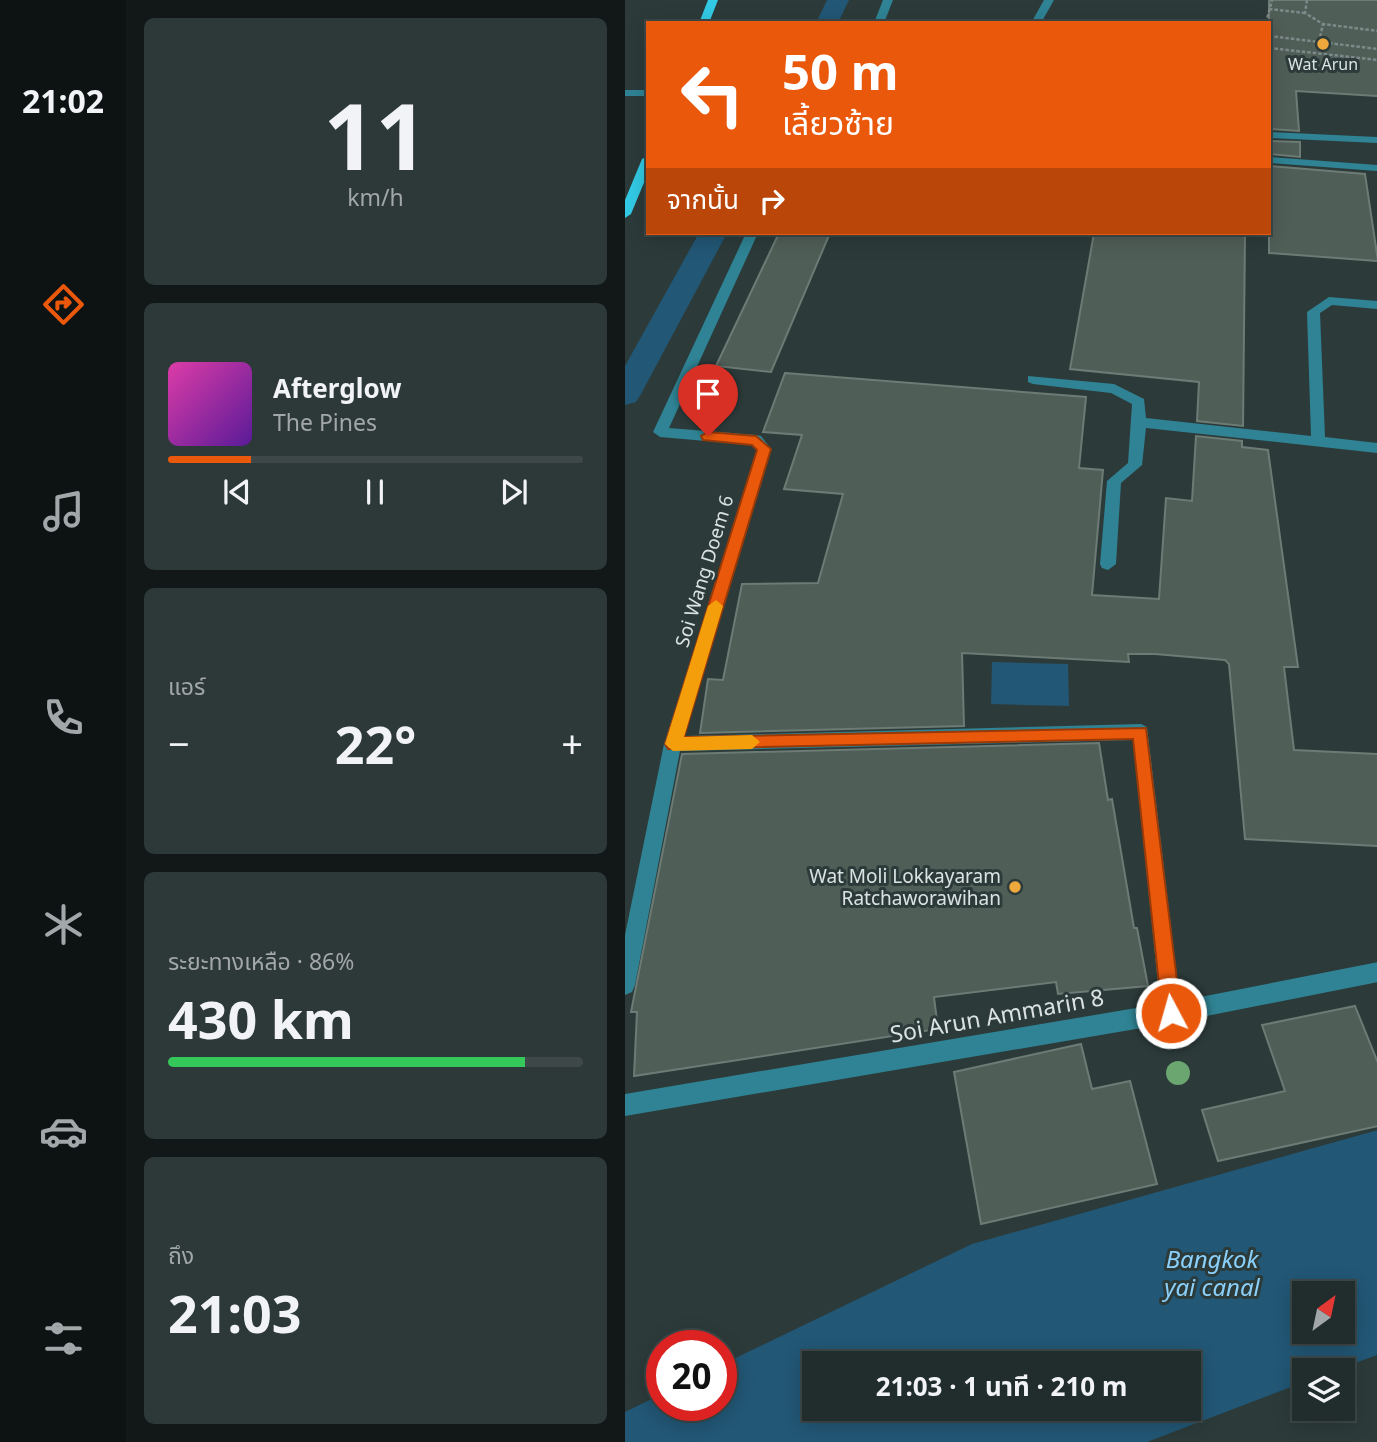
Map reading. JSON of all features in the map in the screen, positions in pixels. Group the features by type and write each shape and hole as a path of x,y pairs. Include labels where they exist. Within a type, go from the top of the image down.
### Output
{"main road":[{"path":"705,21 713,0"},
{"path":"625,214 646,164"}],"street":[{"path":"880,21 888,0"},
{"path":"1037,21 1049,0"},
{"path":"625,93 646,93"},
{"path":"1271,135 1377,140"},
{"path":"1271,160 1377,168"},
{"name":"Soi Wang Doem 6","path":"625,985 673,744 764,449 756,440 660,432 751,235"},
{"path":"1318,442 1313,312 1329,301 1377,305"},
{"path":"1033,379 1114,389 1139,402 1135,465 1114,481 1108,564"},
{"path":"1139,422 1377,448"},
{"path":"673,744 1141,732 1171,1013"},
{"name":"Soi Arun Ammarin 8","path":"625,1105 1171,1013 1377,972"}],"path":[{"path":"1267,21 1272,0"},
{"path":"1305,13 1307,0"},
{"path":"1270,9 1305,13 1323,24 1377,31"},
{"path":"1319,42 1323,24"},
{"path":"1271,36 1377,49"},
{"path":"1298,51 1300,39"},
{"path":"1271,47 1377,60"}],"water":[{"path":"992,662 1068,664 1069,706 991,704"},
{"name":"Bangkok yai canal","path":"1378,1130 1377,1355 1355,1363 1355,1358 1292,1358 1292,1387 1147,1442 625,1442 625,1412 646,1402 646,1421 737,1421 737,1357 972,1244"}],"building":[{"path":"1269,0 1378,0 1378,96 1296,91 1299,131 1271,129"},
{"path":"1271,141 1300,142 1300,157 1271,154"},
{"path":"1271,166 1365,174 1378,261 1269,253"},
{"path":"778,235 829,235 771,372 716,366"},
{"path":"1094,235 1245,235 1243,426 1197,421 1199,382 1070,369"},
{"path":"785,373 1086,397 1079,468 1103,470 1092,595 1159,599 1166,498 1192,501 1196,436 1242,441 1242,447 1268,450 1298,667 1284,667 1294,750 1378,754 1378,846 1245,839 1229,664 1225,660 1128,654 1129,662 962,653 964,726 700,733 708,679 723,680 742,584 818,583 843,494 784,489 802,435 763,432"},
{"path":"1099,743 1108,800 1112,799 1134,928 1137,928 1148,986 1058,994 1056,982 934,997 938,1029 634,1076 637,1012 631,1012 682,754"},
{"path":"1355,1006 1378,1063 1378,1126 1218,1161 1202,1110 1285,1091 1262,1025"},
{"path":"1081,1044 1092,1089 1130,1081 1157,1184 981,1224 954,1072"}],"waterway":[{"path":"828,21 838,0"},
{"path":"625,394 712,235"}],"slow traffic":[{"path":"716,606 673,744 752,742"}],"place":[{"name":"Wat Arun","path":"1323,44"},
{"name":"Wat Moli Lokkayaram Ratchaworawihan","path":"1015,887"}],"route":[{"path":"708,436 756,440 764,449 673,744 1141,732 1171,1013"}]}
